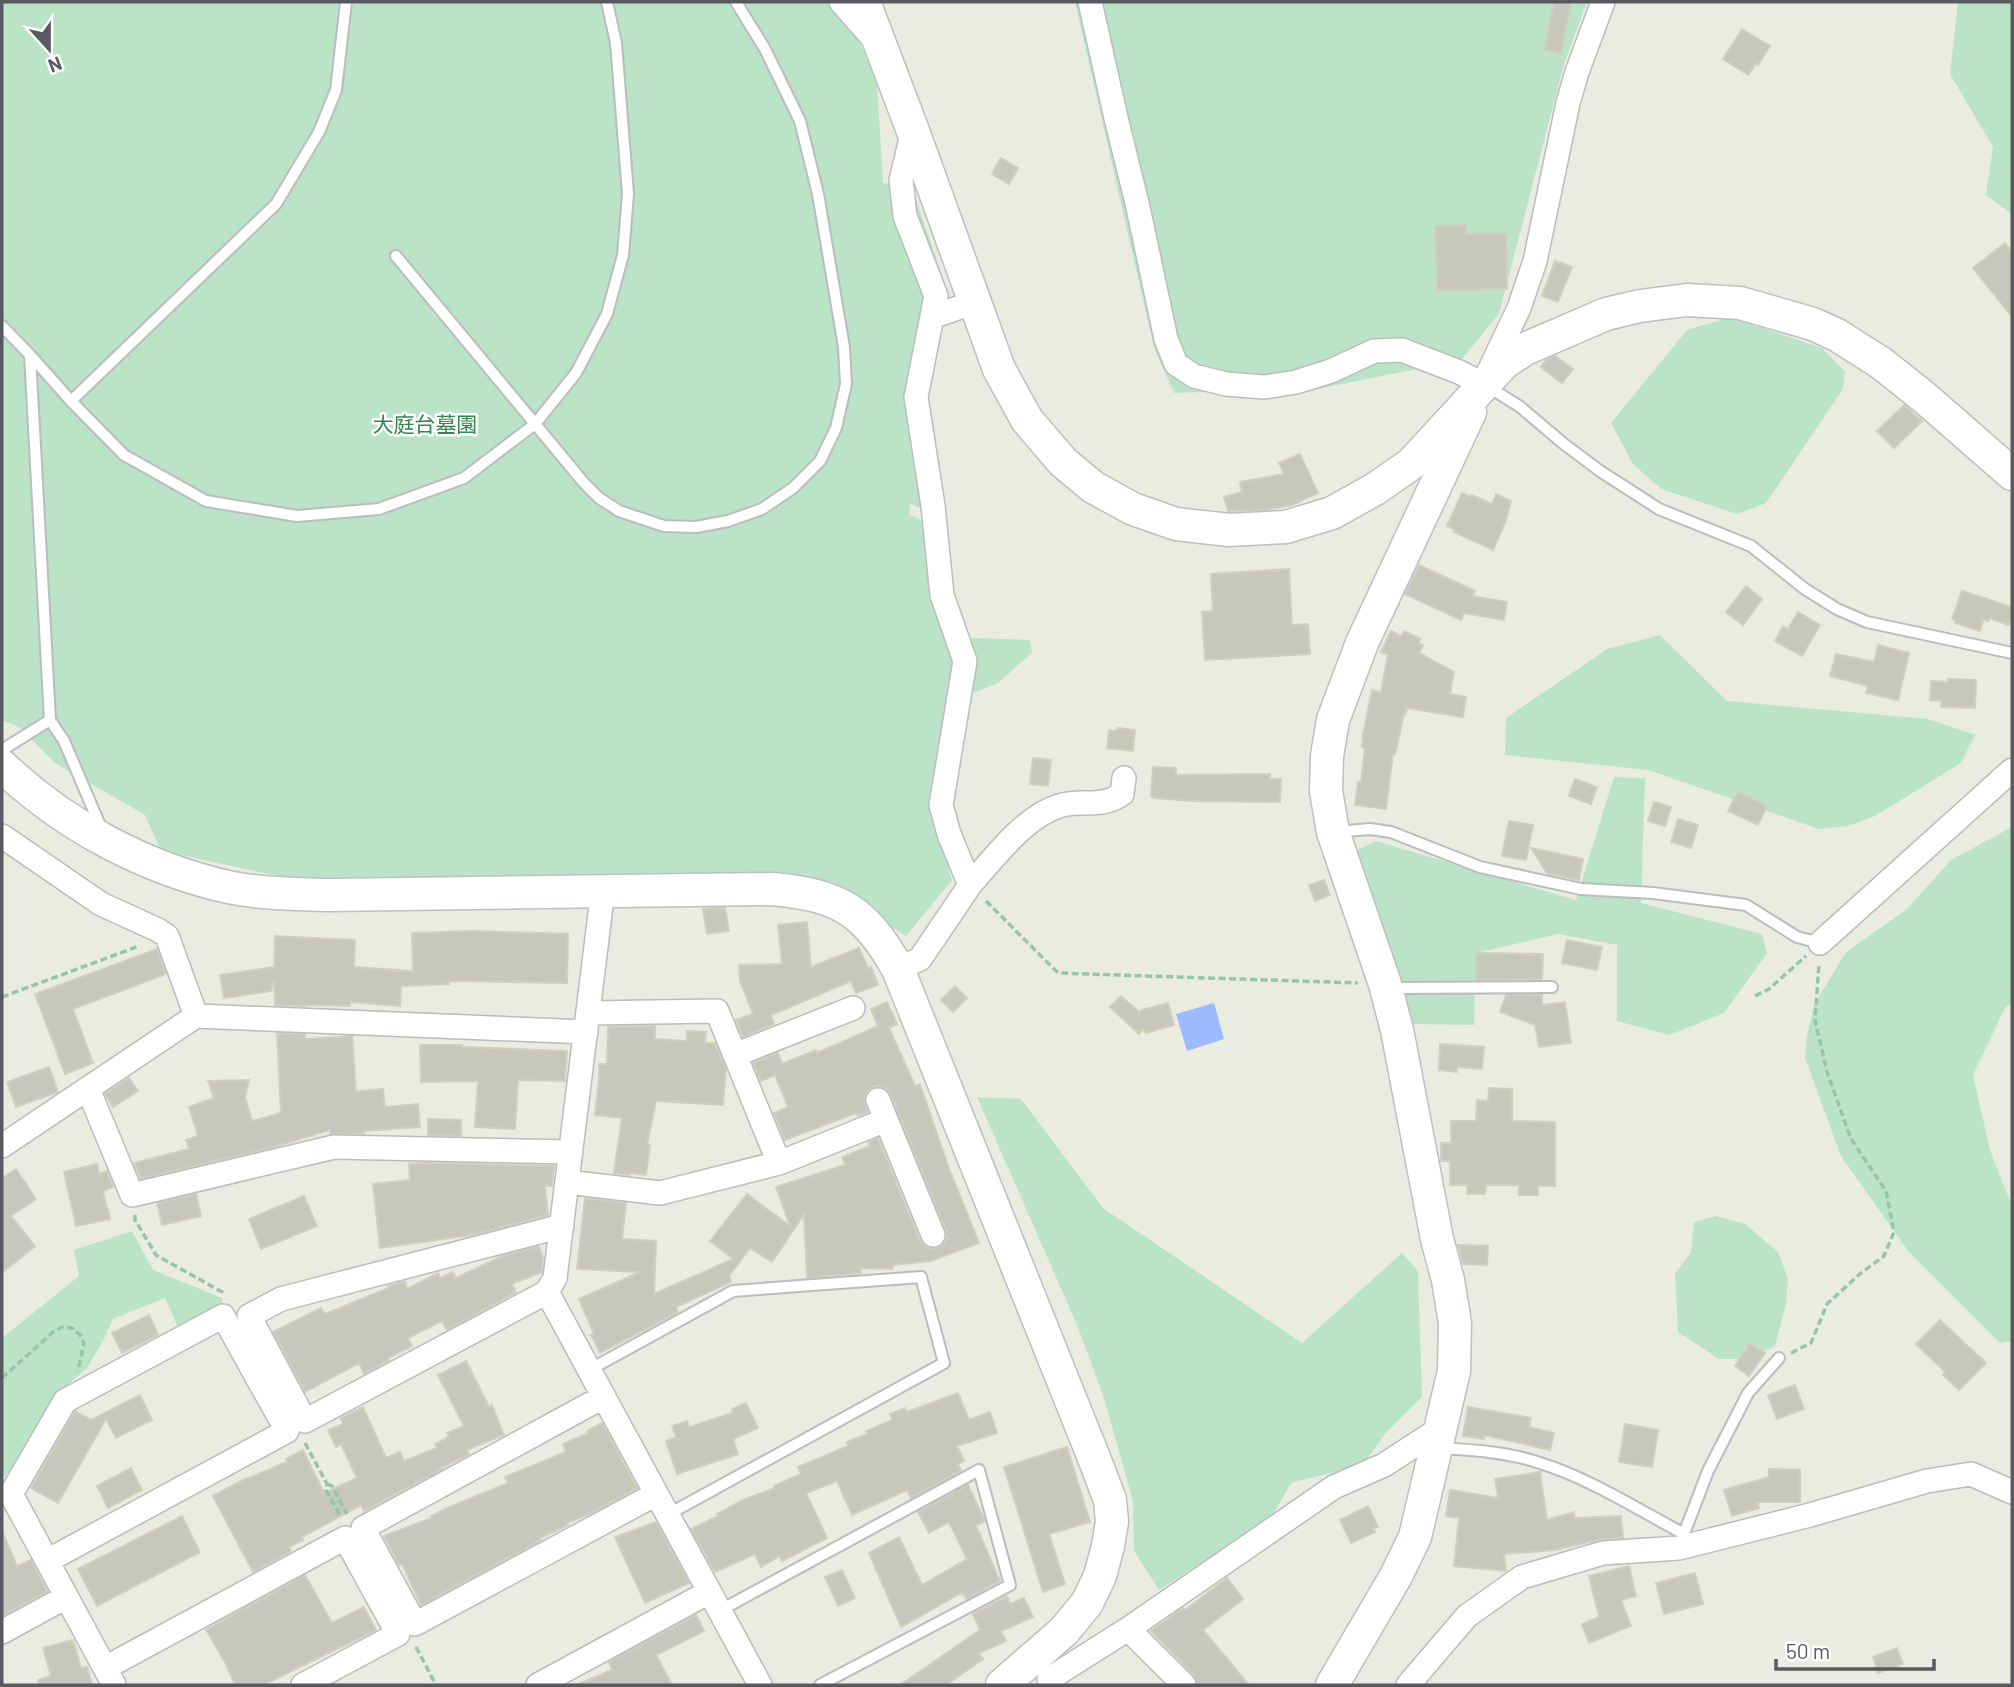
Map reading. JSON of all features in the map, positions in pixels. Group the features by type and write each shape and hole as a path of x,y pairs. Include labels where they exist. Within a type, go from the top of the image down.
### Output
{"street":[{"path":"841,2 880,46"},
{"path":"864,2 999,369 1027,420 1063,462 1093,487 1133,509 1176,524 1229,530 1286,527 1332,513 1375,489 1411,464 1483,384 1504,363 1525,349 1606,314 1686,300 1740,303 1813,324 1837,335 1881,363 2012,474"},
{"path":"1090,2 1138,203 1166,339 1176,364 1194,376 1226,384 1264,387 1296,382 1331,371 1374,351 1402,349 1483,384"},
{"path":"1332,1685 1396,1576 1415,1537 1454,1371 1455,1323 1397,1030 1385,986 1333,832 1325,791 1327,756 1333,720 1362,643 1519,309 1535,261 1568,103 1604,2"},
{"path":"913,131 901,180 905,216 936,296 916,397 933,506 942,595 965,661 942,804 949,834 970,885"},
{"path":"932,317 975,302"},
{"path":"2,766 25,788 107,843 179,872 228,887 280,894 330,895 772,889 825,897 848,909 869,925 883,942 898,969 1110,1500 1112,1522 1100,1576 1087,1603 1064,1630 1045,1674"},
{"path":"1820,943 2012,769"},
{"path":"898,969 920,959 970,885 1011,839 1040,814 1061,805 1111,801 1122,794 1124,778"},
{"path":"2,836 101,904 167,936 196,1016"},
{"path":"562,1226 281,1299 249,1316 305,1421 547,1293 555,1278 568,1182 603,890"},
{"path":"735,1055 853,1008"},
{"path":"2,1146 196,1016 587,1022 717,1011 779,1163"},
{"path":"88,1088 132,1195 334,1147 571,1152"},
{"path":"568,1182 660,1193 779,1163 882,1110 933,1236"},
{"path":"547,1293 760,1685"},
{"path":"47,1561 287,1431 223,1316 65,1401 10,1494 109,1676 345,1538 398,1634 303,1685"},
{"path":"603,1397 363,1528 415,1624 656,1493"},
{"path":"1002,1685 1045,1674 1128,1629 1334,1486 1439,1438"},
{"path":"1408,1685 1467,1616 1522,1577 1603,1553 1681,1541 1810,1515 1927,1481 1971,1474 2012,1492"},
{"path":"2,1632 66,1597"},
{"path":"538,1685 714,1602"},
{"path":"1128,1629 1184,1685"}],"lane":[{"path":"71,401 276,204 319,132 335,90 346,2"},
{"path":"2,326 124,455 206,501 297,516 379,509 464,478 535,424 576,373 607,314 623,255 628,194 616,43 607,2"},
{"path":"396,256 584,483 599,498 619,511 664,526 696,527 728,521 762,509 793,488 820,461 835,428 846,383 844,346 818,194 800,121 765,49 736,2"},
{"path":"30,355 50,720 64,741 107,843"},
{"path":"1483,384 1519,406 1600,471 1659,509 1752,546 1805,589 1837,609 1867,622 2012,653"},
{"path":"2,750 50,720"},
{"path":"1333,832 1370,829 1391,832 1480,867 1581,889 1653,893 1746,905 1797,937 1820,943"},
{"path":"1385,986 1552,987"},
{"path":"589,1370 733,1291 921,1277 944,1363 667,1515"},
{"path":"1439,1438 1537,1462 1570,1473 1681,1541 1708,1471 1748,1393 1779,1358"},
{"path":"714,1602 979,1470 1010,1585 820,1685"}],"path":[{"path":"970,885 1058,972 1385,986"},
{"path":"2,997 167,936"},
{"path":"1755,996 1769,989 1820,943"},
{"path":"1779,1358 1811,1343 1827,1304 1884,1256 1894,1232 1886,1191 1851,1139 1826,1072 1815,1020 1820,943"},
{"path":"132,1195 135,1220 156,1255 222,1292 229,1304"},
{"path":"2,1378 51,1333 62,1327 72,1328 84,1343 73,1396"},
{"path":"302,1438 350,1520"},
{"path":"327,1484 326,1490 344,1523"},
{"path":"412,1641 436,1685"}],"green space":[{"name":"大庭台墓園","path":"2,2 841,2 877,81 883,183 912,188 951,301 925,308 910,446 923,509 909,503 910,515 927,523 943,637 1030,640 1032,653 998,683 947,703 928,801 952,880 906,936 828,888 786,877 287,878 161,851 145,815 55,763 19,727 2,720"},
{"path":"1075,2 1587,2 1564,64 1499,314 1461,360 1322,388 1174,393 1154,348"},
{"path":"1958,2 2012,2 2012,214 1986,195 1993,147 1950,74"},
{"path":"1730,317 1822,348 1845,372 1843,389 1766,503 1737,514 1661,489 1633,464 1611,423 1687,330"},
{"path":"1660,635 1727,701 1928,719 1975,735 1961,763 1875,816 1848,826 1819,829 1648,770 1505,755 1506,718 1607,649"},
{"path":"1614,777 1645,778 1641,903 1762,934 1767,953 1724,1013 1669,1035 1617,1021 1617,945 1558,934 1476,953 1474,1025 1409,1024 1355,851 1376,841 1576,900"},
{"path":"2012,827 2012,1003 2005,1008 1973,1075 1990,1150 2012,1207 2012,1341 2000,1343 1908,1251 1841,1156 1805,1058 1814,1005 1846,952 1906,910 1951,860"},
{"path":"977,1097 1021,1099 1103,1208 1302,1343 1402,1253 1418,1271 1422,1397 1385,1434 1363,1465 1291,1483 1271,1518 1159,1590 1134,1551 1133,1501 1103,1395 1077,1325"},
{"path":"1716,1216 1745,1224 1778,1252 1788,1279 1786,1304 1775,1346 1750,1359 1719,1359 1678,1332 1675,1274 1691,1252 1694,1222"},
{"path":"132,1231 153,1270 222,1298 223,1314 180,1331 165,1298 113,1319 87,1368 54,1397 14,1466 2,1479 2,1338 79,1276 74,1250"}],"water":[{"path":"1214,1003 1224,1039 1187,1051 1176,1014"}],"building":[{"path":"1554,2 1571,2 1561,54 1544,50"},
{"path":"1742,29 1770,46 1748,75 1723,59"},
{"path":"1001,158 1018,168 1009,184 992,174"},
{"path":"1466,225 1466,234 1506,234 1507,289 1437,290 1435,226"},
{"path":"2005,243 2012,253 2012,317 1973,268"},
{"path":"1555,261 1572,267 1558,302 1542,296"},
{"path":"1555,356 1573,369 1562,383 1541,367 1546,360"},
{"path":"1904,405 1922,421 1894,448 1877,431"},
{"path":"1300,454 1318,493 1292,505 1265,510 1228,511 1224,497 1242,492 1240,482 1284,474 1279,463"},
{"path":"1462,493 1492,504 1496,494 1511,501 1493,550 1447,526"},
{"path":"1419,565 1475,591 1472,596 1507,602 1504,620 1464,613 1461,620 1405,594"},
{"path":"1289,569 1292,625 1308,624 1310,654 1205,660 1202,612 1213,611 1211,574"},
{"path":"1746,586 1762,599 1743,625 1726,612"},
{"path":"1962,591 2012,607 2008,625 1990,618 1989,621 1983,620 1980,631 1955,623 1952,619"},
{"path":"1798,612 1820,625 1802,656 1775,641 1783,626 1788,629"},
{"path":"1391,631 1401,636 1404,631 1421,639 1418,643 1423,645 1419,653 1454,672 1450,694 1466,697 1463,717 1407,708 1395,754 1393,753 1386,809 1355,805 1358,782 1361,782 1365,748 1362,747 1363,735 1372,690 1381,692 1388,655 1381,652"},
{"path":"1878,645 1909,653 1898,700 1866,693 1868,686 1830,676 1836,654 1874,662"},
{"path":"1948,679 1976,680 1975,708 1941,707 1942,701 1930,700 1931,681 1948,682"},
{"path":"1118,728 1135,730 1133,751 1107,748 1109,730 1115,731"},
{"path":"1033,758 1051,760 1048,786 1030,784"},
{"path":"1153,767 1176,768 1176,775 1270,774 1270,779 1281,779 1280,802 1154,798 1151,796"},
{"path":"1575,779 1597,787 1591,804 1569,796"},
{"path":"1738,792 1767,806 1758,825 1728,811"},
{"path":"1654,802 1671,807 1665,826 1648,821"},
{"path":"1678,819 1698,825 1691,848 1671,842"},
{"path":"1509,821 1533,825 1526,860 1502,856"},
{"path":"1531,848 1583,859 1579,880 1547,873"},
{"path":"1324,880 1330,895 1315,901 1309,885"},
{"path":"725,908 729,931 707,934 703,909"},
{"path":"807,922 811,967 859,948 878,985 856,993 851,981 771,1015 774,1024 743,1037 736,1020 753,1014 740,981 739,965 782,964 778,925"},
{"path":"473,931 568,934 567,983 449,981 449,984 401,986 400,1006 350,1002 350,1006 304,1006 275,1005 274,979 271,991 224,998 220,975 274,967 275,936 355,940 354,967 413,971 412,933"},
{"path":"1567,940 1602,947 1597,970 1562,963"},
{"path":"157,949 166,974 73,1009 93,1063 65,1074 35,994"},
{"path":"1476,953 1543,954 1542,979 1476,980"},
{"path":"955,986 967,998 953,1012 941,1000"},
{"path":"1506,995 1542,995 1542,1005 1565,1002 1571,1043 1539,1047 1535,1025 1500,1012"},
{"path":"1121,996 1139,1012 1168,1003 1174,1025 1146,1033 1143,1029 1139,1034 1110,1007"},
{"path":"887,1002 897,1024 889,1028 915,1086 920,1084 948,1166 979,1243 931,1261 893,1265 893,1269 861,1268 861,1273 807,1278 804,1214 772,1262 750,1248 729,1276 731,1282 676,1307 678,1312 600,1353 579,1299 640,1272 577,1269 585,1198 626,1203 622,1239 656,1241 654,1294 733,1259 710,1241 747,1194 790,1226 776,1187 845,1165 842,1157 870,1146 868,1142 878,1138 920,1241 930,1249 944,1244 947,1238 946,1230 887,1089 879,1086 867,1091 864,1099 868,1112 858,1116 856,1113 785,1140 774,1113 788,1107 775,1075 761,1081 753,1063 778,1053 782,1064 816,1050 817,1053 878,1026 871,1009"},
{"path":"655,1026 655,1039 687,1041 687,1031 706,1032 705,1043 715,1043 726,1069 723,1105 656,1101 647,1145 650,1145 646,1175 614,1173 622,1118 595,1115 599,1064 607,1064 608,1027"},
{"path":"277,1033 305,1034 305,1039 352,1036 356,1091 383,1089 385,1107 418,1104 420,1127 364,1131 364,1134 330,1134 330,1130 274,1147 141,1179 134,1163 189,1149 186,1140 198,1136 189,1107 214,1098 208,1081 249,1080 245,1097 252,1121 281,1113"},
{"path":"1440,1044 1484,1047 1482,1069 1457,1067 1457,1072 1439,1070"},
{"path":"420,1045 567,1051 565,1081 518,1080 515,1129 475,1127 478,1081 421,1082"},
{"path":"49,1067 58,1092 16,1107 7,1082"},
{"path":"129,1078 138,1091 113,1107 105,1094"},
{"path":"1489,1088 1512,1089 1512,1121 1555,1122 1555,1186 1538,1186 1538,1195 1519,1195 1519,1185 1486,1185 1485,1194 1467,1194 1467,1185 1450,1185 1450,1161 1441,1161 1441,1143 1451,1143 1451,1121 1476,1121 1477,1100 1488,1101"},
{"path":"428,1119 461,1120 461,1136 428,1135"},
{"path":"97,1164 99,1174 107,1171 113,1187 103,1191 110,1219 76,1226 64,1172"},
{"path":"409,1164 554,1166 552,1186 545,1186 548,1215 471,1235 380,1248 373,1184 410,1180"},
{"path":"16,1169 36,1199 11,1216 35,1246 2,1273 2,1178"},
{"path":"196,1194 201,1216 162,1225 157,1203"},
{"path":"304,1196 317,1226 261,1249 249,1219"},
{"path":"1458,1245 1488,1246 1487,1265 1463,1264"},
{"path":"539,1246 543,1258 542,1272 512,1284 516,1292 447,1330 442,1321 408,1338 412,1346 364,1374 359,1363 305,1392 273,1332 321,1308 325,1314 389,1288 388,1286 405,1281 407,1289 438,1273 440,1278 453,1272 456,1278 502,1256"},
{"path":"149,1315 158,1335 122,1353 112,1333"},
{"path":"1940,1320 1986,1363 1959,1390 1916,1344"},
{"path":"1750,1343 1765,1353 1749,1376 1735,1366"},
{"path":"466,1361 489,1407 492,1405 504,1435 467,1450 469,1454 364,1511 361,1505 302,1537 303,1540 289,1547 291,1551 253,1572 213,1496 287,1462 286,1459 303,1450 324,1493 357,1478 341,1444 336,1447 328,1430 343,1424 341,1418 363,1407 386,1458 400,1452 404,1461 437,1448 435,1444 449,1436 447,1433 464,1426 438,1375"},
{"path":"1795,1385 1804,1409 1777,1419 1768,1395"},
{"path":"958,1393 969,1420 990,1412 997,1433 957,1446 964,1461 958,1464 961,1471 911,1498 907,1490 852,1515 837,1481 806,1493 827,1538 782,1561 780,1556 761,1567 755,1554 715,1572 691,1529 745,1499 775,1488 774,1486 801,1474 798,1467 848,1446 847,1442 892,1420 890,1414 905,1408 907,1412"},
{"path":"140,1395 152,1420 116,1438 106,1419 58,1503 31,1488 75,1411 91,1420"},
{"path":"746,1403 758,1428 733,1439 738,1454 677,1474 666,1441 676,1437 672,1426 687,1421 689,1427 733,1413 732,1409"},
{"path":"1468,1407 1531,1418 1529,1427 1554,1433 1550,1450 1484,1435 1484,1439 1463,1436"},
{"path":"602,1423 637,1488 567,1523 568,1525 421,1605 402,1564 399,1565 384,1536 432,1518 431,1516 452,1506 508,1483 505,1477 566,1452 563,1444 588,1433 587,1431"},
{"path":"1625,1424 1658,1430 1652,1467 1619,1462"},
{"path":"1067,1447 1090,1522 1049,1534 1065,1584 1043,1592 1004,1467"},
{"path":"131,1468 142,1490 108,1508 97,1486"},
{"path":"1769,1469 1800,1470 1800,1502 1757,1502 1759,1508 1732,1516 1724,1490 1769,1477"},
{"path":"1540,1472 1547,1520 1574,1512 1575,1518 1621,1516 1623,1538 1602,1539 1555,1550 1504,1554 1506,1571 1454,1566 1459,1518 1446,1516 1450,1490 1498,1498 1495,1479"},
{"path":"968,1485 985,1521 976,1526 1000,1581 966,1599 961,1593 901,1627 869,1553 899,1537 922,1585 967,1559 949,1522 929,1533 918,1512"},
{"path":"1368,1506 1378,1527 1373,1529 1375,1532 1351,1543 1340,1520"},
{"path":"182,1516 200,1552 97,1606 78,1569"},
{"path":"656,1522 689,1583 645,1603 615,1537"},
{"path":"2,1531 17,1566 31,1560 47,1591 2,1616"},
{"path":"1629,1566 1636,1596 1621,1600 1631,1626 1589,1643 1582,1624 1599,1617 1589,1576"},
{"path":"842,1570 855,1598 838,1606 825,1577"},
{"path":"1695,1573 1703,1604 1664,1614 1656,1583"},
{"path":"305,1575 332,1623 364,1607 376,1630 263,1685 235,1685 206,1630"},
{"path":"1227,1578 1243,1599 1203,1630 1249,1685 1198,1685 1194,1675 1151,1631 1183,1608 1185,1610"},
{"path":"1007,1596 1010,1604 1024,1598 1033,1617 1001,1631 1006,1641 979,1653 983,1659 946,1685 900,1685 980,1630 973,1614"},
{"path":"696,1615 704,1631 656,1655 672,1685 576,1685 612,1670 609,1662"},
{"path":"73,1640 81,1668 87,1667 92,1685 39,1685 38,1680 51,1676 43,1648"},
{"path":"1897,1648 1903,1664 1878,1673 1873,1657"}]}
